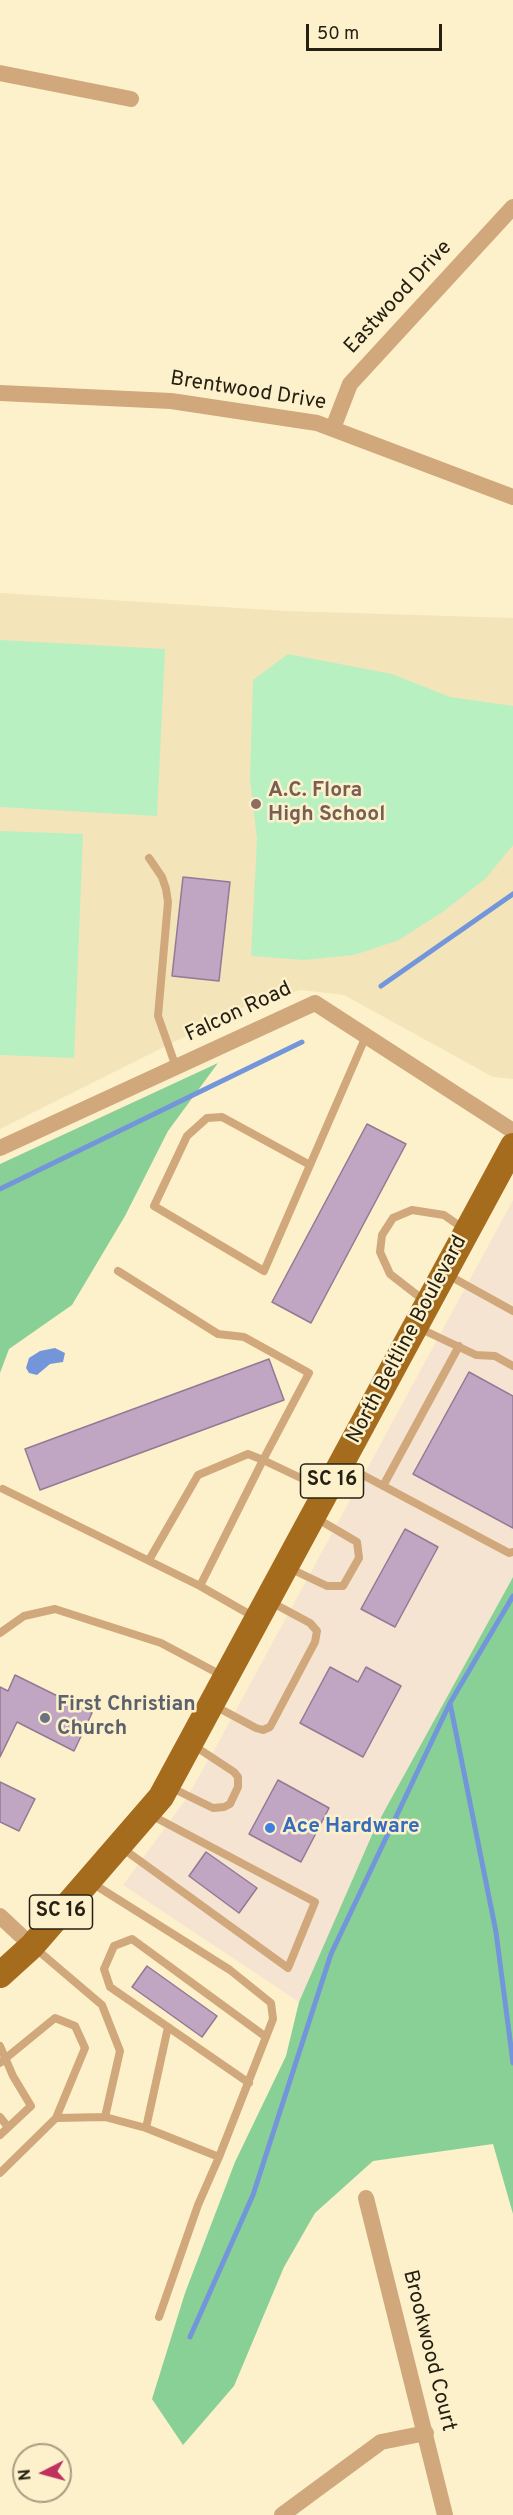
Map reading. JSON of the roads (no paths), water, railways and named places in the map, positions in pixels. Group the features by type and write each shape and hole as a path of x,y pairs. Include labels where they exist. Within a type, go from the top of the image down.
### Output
{"main road":[{"name":"North Beltline Boulevard","path":"0,1975 32,1946 161,1797 513,1146"}],"street":[{"path":"0,73 130,99"},
{"name":"Eastwood Drive","path":"333,429 350,384 513,207"},
{"name":"Brentwood Drive","path":"0,393 171,401 317,423 513,497"},
{"name":"Falcon Road","path":"0,1148 315,1003 513,1131"},
{"path":"0,1916 32,1946"},
{"name":"Brookwood Court","path":"366,2198 445,2515"},
{"path":"282,2515 381,2442 426,2433"}],"lane":[{"path":"149,858 162,877 168,902 158,1016 176,1067"},
{"path":"310,1165 222,1118 207,1118 187,1136 154,1206 264,1271 366,1036"},
{"path":"428,1304 390,1274 380,1252 382,1234 393,1218 412,1210 444,1215 467,1231"},
{"path":"118,1271 219,1334 244,1337 309,1373 200,1586"},
{"path":"444,1273 513,1311"},
{"path":"415,1326 476,1355 495,1356 513,1366"},
{"path":"383,1486 459,1346"},
{"path":"149,1560 198,1475 248,1454 327,1491"},
{"path":"341,1464 509,1553 513,1552"},
{"path":"3,1489 200,1586 262,1609 310,1623 317,1631 315,1642 270,1727 263,1730 256,1728 212,1704"},
{"path":"286,1566 327,1586 343,1587 359,1558 357,1542 313,1516"},
{"path":"0,1633 24,1616 55,1609 161,1643 226,1677"},
{"path":"167,1785 213,1808 230,1804 238,1787 238,1777 190,1743"},
{"path":"119,1846 288,1968 315,1902 147,1813"},
{"path":"89,1881 230,1970 271,2003 273,2019 198,2205 159,2317"},
{"path":"249,2083 110,1987 104,1969 114,1946 132,1939 266,2037"},
{"path":"32,1946 102,2005 120,2051 105,2117"},
{"path":"0,2173 56,2118 85,2048 75,2026 55,2018 3,2060"},
{"path":"146,2128 168,2026"},
{"path":"0,2046 3,2060 31,2106 0,2135"},
{"path":"0,2117 8,2127"},
{"path":"56,2118 105,2117 146,2128 219,2157"}],"water":[{"path":"55,1348 65,1353 63,1362 50,1364 37,1375 29,1373 26,1368 29,1358 40,1351"}],"waterway":[{"path":"381,986 513,894"},
{"path":"0,1189 302,1042"},
{"path":"513,1596 450,1703 496,1932 513,2063"},
{"path":"190,2337 253,2195 331,1954 450,1703"}],"place":[{"name":"A.C. Flora High School","path":"256,804"},
{"name":"First Christian Church","path":"45,1718"},
{"name":"Ace Hardware","path":"270,1828"}]}
